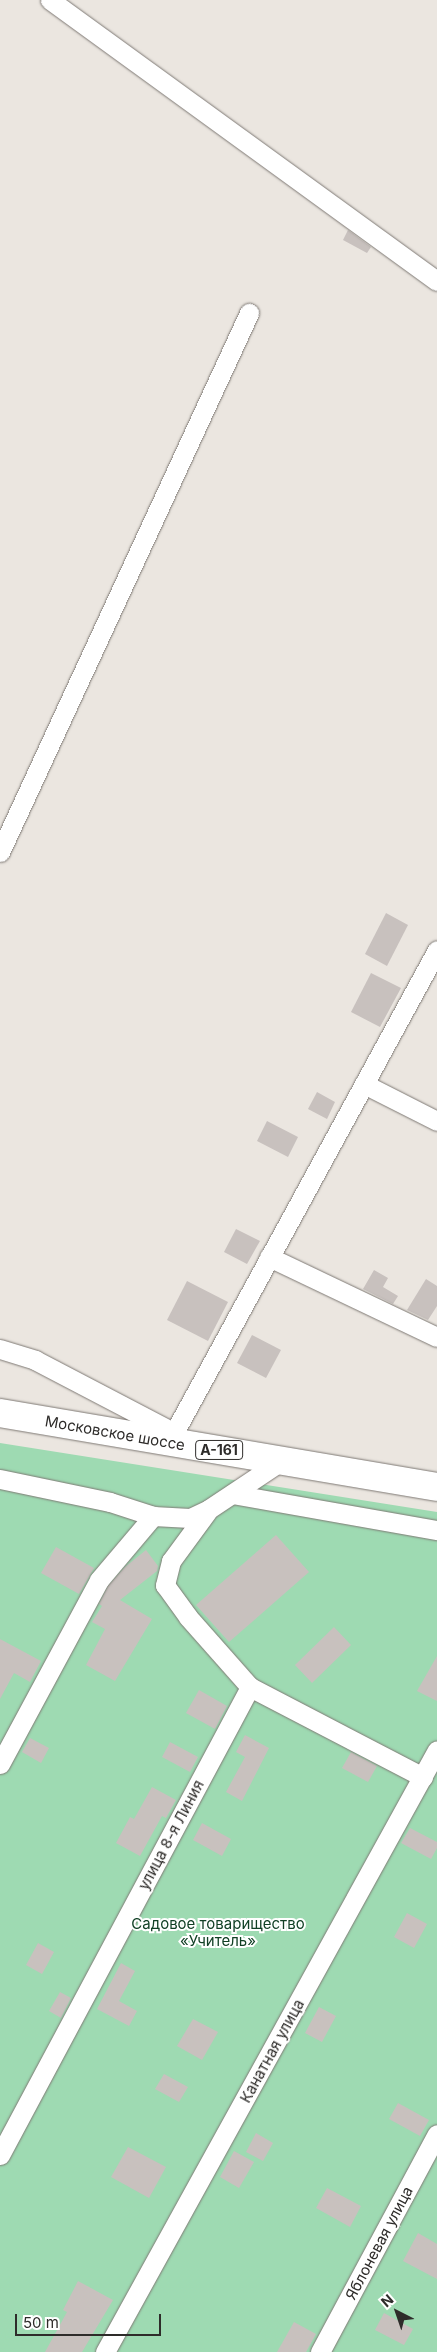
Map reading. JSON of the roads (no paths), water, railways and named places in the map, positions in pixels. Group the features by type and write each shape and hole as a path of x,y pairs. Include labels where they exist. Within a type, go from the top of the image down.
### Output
{"highway":[{"name":"Московское шоссе","path":"0,1413 171,1437 281,1461 437,1487"}],"street":[{"path":"50,0 437,281"},
{"path":"0,852 248,313"},
{"path":"0,1349 35,1360 171,1437 437,950"},
{"path":"364,1084 437,1121"},
{"path":"269,1257 437,1337"},
{"path":"0,1479 110,1502 153,1516 190,1518 209,1509 281,1461"},
{"path":"232,1494 437,1530"},
{"path":"209,1509 171,1561 165,1585 188,1617 250,1687 423,1777"},
{"path":"0,1764 99,1580 153,1516"},
{"name":"улица 8-я Линия","path":"0,2155 250,1687"},
{"name":"Канатная улица","path":"105,2352 437,1750"},
{"name":"Яблоневая улица","path":"320,2352 437,2134"}],"park label":[{"name":"Садовое товарищество «Учитель»","path":"218,1932"}]}
